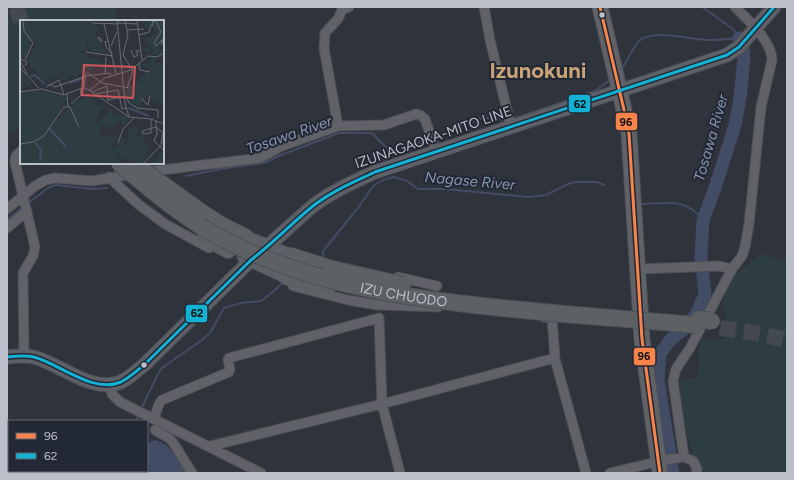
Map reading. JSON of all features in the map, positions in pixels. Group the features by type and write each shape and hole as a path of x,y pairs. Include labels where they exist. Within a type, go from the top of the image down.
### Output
{"highway":[{"path":"600,7 629,134 642,339 661,465"},
{"name":"IZU CHUODO","path":"120,164 152,191 212,233 296,270 367,289 442,295"},
{"name":"IZU CHUODO","path":"126,164 165,196 224,234 298,265 346,279 406,292 442,295 527,310 706,323"},
{"path":"134,164 201,212 221,225 245,237"},
{"path":"110,170 190,228 228,250"},
{"path":"291,256 332,269 442,295"},
{"path":"287,277 375,297 394,299 442,295"}],"main road":[{"name":"IZUNAGAOKA-MITO LINE","path":"110,385 129,377 145,364 251,260 268,247 313,206 337,190 375,172 727,55 739,47 774,7"},
{"path":"245,237 291,256"},
{"path":"228,250 287,277"},
{"path":"7,357 24,356 43,360 89,381 110,385"}],"street":[{"path":"338,126 324,48 324,36 338,19 342,10 349,7"},
{"path":"484,7 490,40 511,127"},
{"path":"681,458 673,381 676,370 690,348 732,269 742,256 745,247 749,224 761,107 772,60 770,48 755,28 735,7"},
{"path":"7,210 23,198 35,186 46,180 55,178 92,181 110,170 158,171 260,158 282,146 338,126 384,126 410,116 420,115 424,119 436,151"},
{"path":"20,152 16,156 15,162 35,247 33,256 23,273 22,279 24,356"},
{"path":"110,170 138,204 165,224 216,251 222,252 228,250"},
{"path":"158,171 206,209 237,225 245,237"},
{"path":"7,228 27,210"},
{"path":"291,256 309,255 374,272 442,295"},
{"path":"638,270 719,266 732,269"},
{"path":"271,270 287,285 348,300 378,305 451,308 552,318 555,360 586,473"},
{"path":"374,272 379,318 382,404 400,473"},
{"path":"192,473 170,439 151,433 152,417 162,400 229,372 229,358 379,318"},
{"path":"210,446 382,404 551,359 555,360"},
{"path":"110,385 115,398 120,402 261,473"},
{"path":"610,473 661,465 681,458 693,461 697,469 696,473"}],"shaded area":[{"path":"7,7 118,7 115,11 116,20 20,20 20,129 7,133"},
{"path":"761,253 781,260 787,258 787,473 703,473 701,466 692,451 682,416 676,384 682,380 696,377 699,370 698,349 702,339 726,338 726,314 721,304 733,277"}],"water":[{"path":"154,440 165,444 177,458 186,473 110,473 148,472 148,443"}],"waterway":[{"path":"702,7 733,29 739,38"},
{"name":"Tosawa River","path":"621,70 637,43 645,37 662,35 700,40 739,38"},
{"name":"Tosawa River","path":"673,473 658,380 660,354 671,339 683,330 697,313 705,294 701,257 703,220 735,125 740,98 744,58 743,45 739,38"},
{"name":"Tosawa River","path":"513,119 595,91 610,80"},
{"name":"Tosawa River","path":"434,139 477,119 487,118 506,120"},
{"name":"Tosawa River","path":"186,176 226,168 264,163 339,133 372,133 390,151 394,153 429,140"},
{"name":"Nagase River","path":"323,259 323,251 358,208 373,186 383,180 394,177 407,181 418,189 445,189 528,197 546,195 568,184 576,182 597,182 604,185"},
{"name":"Tosawa River","path":"28,203 48,188 56,185 92,189 107,188"},
{"name":"Nagase River","path":"643,204 676,203 690,208 703,220"},
{"name":"Tosawa River","path":"7,220 23,207"},
{"name":"Nagase River","path":"141,409 162,368 210,333 224,308 241,303 261,301 283,282"},
{"name":"Nagase River","path":"136,420 139,415"}],"tunnel":[{"path":"16,7 21,20"},
{"path":"720,328 755,333 787,340"}],"transit line":[{"name":"96","path":"600,7 629,134 642,339 660,473"},
{"name":"62","path":"7,357 34,357 77,377 99,384 110,385 121,382 145,364 251,260 313,206 335,191 375,172 727,55 739,47 774,7"}],"district":[{"name":"Izunokuni","path":"538,70"}]}
